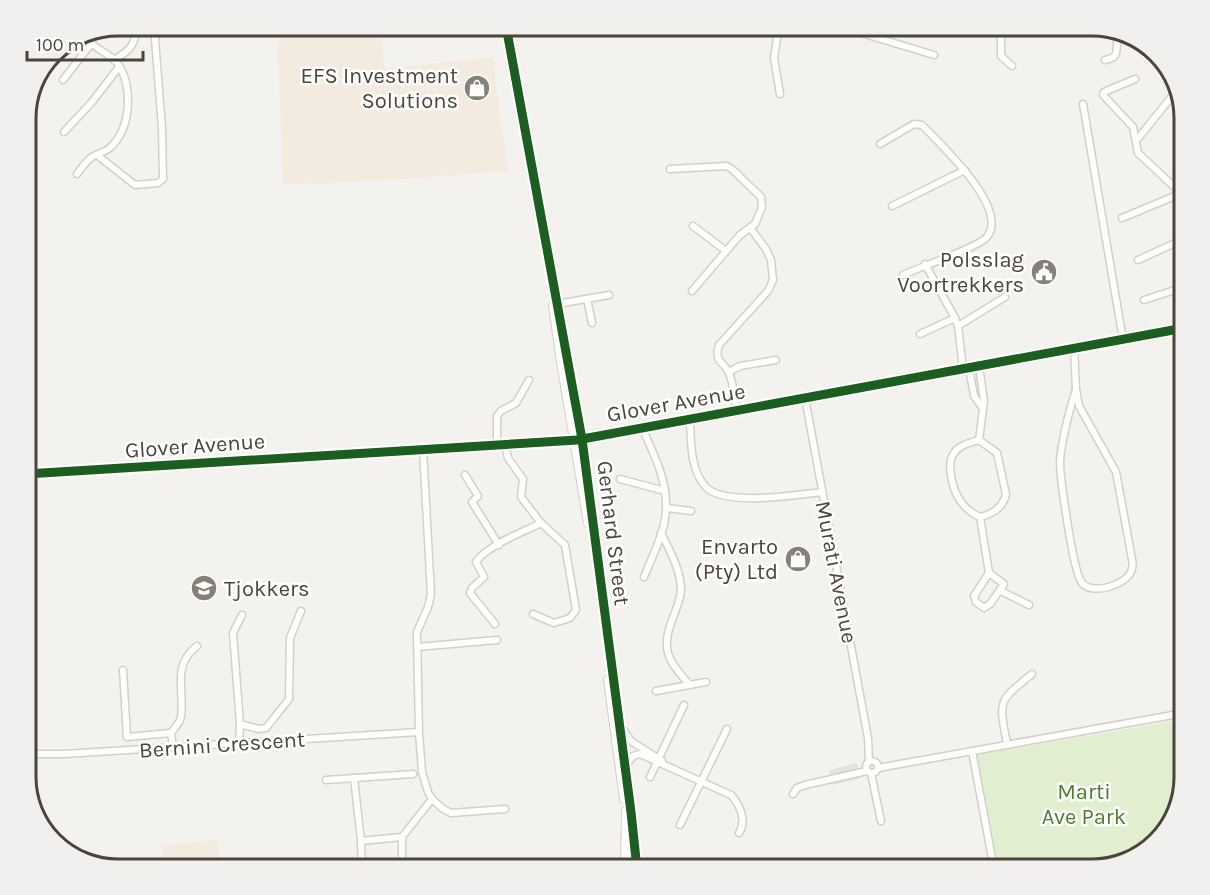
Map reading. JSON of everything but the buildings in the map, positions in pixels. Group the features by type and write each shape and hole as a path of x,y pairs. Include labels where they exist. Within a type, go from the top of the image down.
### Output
{"street":[{"path":"114,60 128,51 133,45 135,36"},
{"path":"97,155 135,185 158,183 163,179 162,128 155,36"},
{"name":"Gerhard Street","path":"506,36 557,304 619,723 636,859"},
{"name":"Gerhard Street","path":"506,36 578,439 626,811 625,859"},
{"path":"777,36 774,57 780,94"},
{"path":"873,36 934,55"},
{"path":"1001,36 1001,56 1012,66"},
{"path":"1105,60 1115,55 1117,40"},
{"path":"77,174 90,159 110,148 118,139 126,122 127,90 119,67 114,60 89,41"},
{"path":"63,80 91,44"},
{"path":"64,132 92,102 119,67"},
{"path":"1135,79 1103,94 1133,127 1138,153 1174,187"},
{"path":"1136,141 1171,97"},
{"path":"1083,104 1123,340"},
{"path":"880,144 914,124 920,124 977,185 992,222 988,236 976,244 903,275"},
{"path":"670,169 723,165 733,170 761,197 762,207 758,220 751,229 740,235 692,291"},
{"path":"892,207 964,170"},
{"path":"1122,218 1174,198"},
{"path":"693,226 726,251"},
{"path":"737,411 729,372 717,358 719,345 768,291 773,280 771,260 751,229"},
{"path":"1138,260 1174,244"},
{"path":"925,264 955,318 974,396 982,407"},
{"path":"1144,300 1174,291"},
{"path":"557,304 609,295"},
{"path":"958,326 1005,297"},
{"path":"587,299 592,323"},
{"path":"920,334 955,318"},
{"name":"Glover Avenue","path":"36,473 578,439 1174,330"},
{"path":"1074,348 1076,389 1080,410 1116,472 1132,559 1132,571 1129,576 1120,583 1110,586 1087,587 1077,572 1060,469 1066,422 1076,389"},
{"path":"729,372 740,366 776,360"},
{"path":"979,366 984,394 979,440"},
{"path":"497,445 497,416 501,411 516,403 529,380"},
{"name":"Murati Avenue","path":"805,398 881,821"},
{"path":"690,420 695,469 705,488 723,496 758,498 822,492"},
{"path":"642,428 656,457 667,508 661,533 644,577"},
{"path":"979,440 997,453 1006,494 1004,501 996,511 980,517 972,513 957,498 950,470 952,456 956,451 963,445 979,440"},
{"path":"505,445 508,458 523,479 521,497 541,522 565,545 576,610 570,618 554,623 533,614"},
{"path":"423,450 431,594 417,632 422,772 432,799 451,813 504,810"},
{"path":"465,475 478,496 472,502 498,545"},
{"path":"620,479 665,491"},
{"path":"667,508 691,511"},
{"path":"980,517 989,573 974,593 975,600 984,608 1004,587 1002,581 989,573"},
{"path":"495,624 470,593 484,577 477,566 478,559 498,545 541,522"},
{"path":"661,533 675,562 681,590 679,602 668,630 667,651 673,665 689,684"},
{"path":"1001,591 1029,605"},
{"path":"240,724 258,729 266,728 289,699 290,638 301,611"},
{"path":"240,743 233,633 242,615"},
{"path":"417,647 497,640"},
{"path":"173,747 171,733 181,718 182,668 185,657 197,646"},
{"path":"123,670 127,736 171,733"},
{"path":"1007,744 1001,711 1003,703 1017,686 1032,674"},
{"path":"656,691 706,682"},
{"path":"650,777 660,761 684,705"},
{"path":"793,794 797,788 805,784 872,767 1174,715"},
{"path":"619,723 627,737 640,751 731,795 736,800 744,824 739,833"},
{"path":"680,825 727,729"},
{"name":"Bernini Crescent","path":"36,754 419,732"},
{"path":"625,767 640,751"},
{"path":"972,751 992,859"},
{"path":"326,780 413,774"},
{"path":"354,777 362,859"},
{"path":"402,859 402,837 432,799"},
{"path":"361,841 402,837"}],"shaded area":[{"path":"277,36 382,36 384,69 493,57 500,120 509,171 283,185"},
{"path":"857,763 860,779 832,785 829,770"},
{"path":"218,840 219,859 163,859 162,845"}],"green space":[{"name":"Marti Ave Park","path":"1174,721 1174,777 1166,813 1157,827 1142,842 1128,851 1108,857 995,859 975,755"}],"cycle path":[{"path":"508,36 582,439 636,859"},
{"path":"36,473 577,440 1174,330"}],"place":[{"name":"EFS Investment Solutions","path":"477,88"},
{"name":"Polsslag Voortrekkers","path":"1044,272"},
{"name":"Envarto (Pty) Ltd","path":"798,559"},
{"name":"Tjokkers","path":"204,588"}]}
